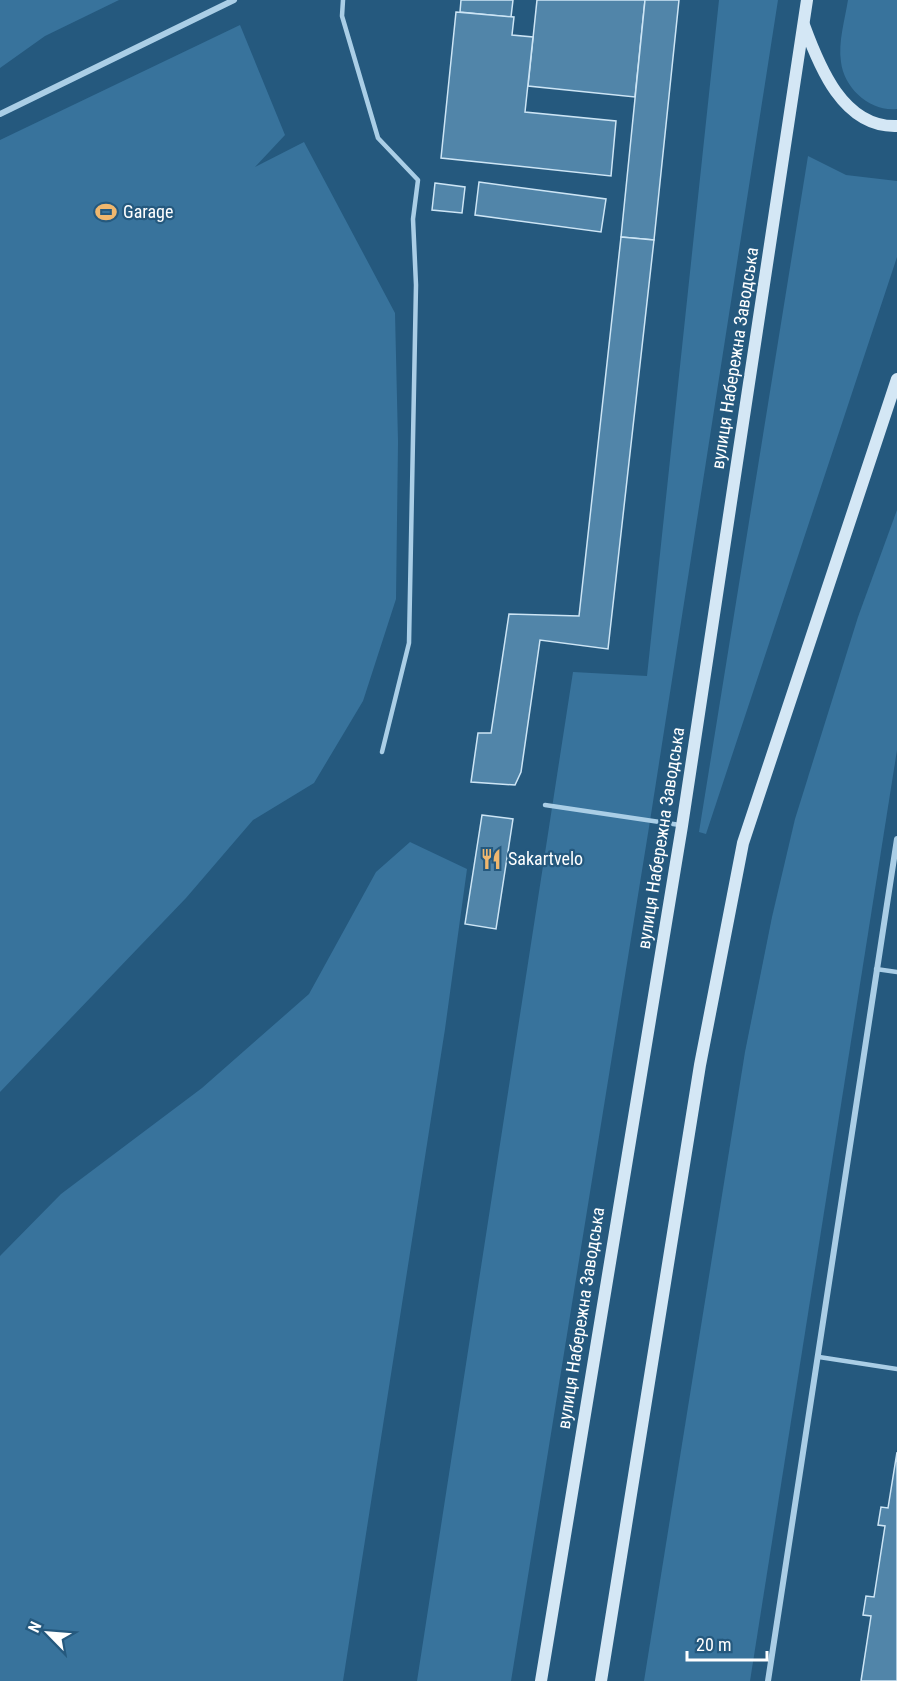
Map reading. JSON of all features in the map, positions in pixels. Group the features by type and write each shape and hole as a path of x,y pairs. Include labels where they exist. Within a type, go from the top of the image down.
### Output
{"main road":[{"name":"вулиця Набережна Заводська","path":"541,1681 682,826 807,0"},
{"path":"804,24 818,62 842,101 877,123 897,126"},
{"path":"601,1681 700,1065 743,843 897,379"}],"street":[{"path":"0,114 234,0"},
{"path":"768,1681 897,839"}],"lane":[{"path":"343,0 342,16 378,138 418,180 413,219 416,285 409,643 382,752"},
{"path":"545,805 682,826"},
{"path":"876,969 897,972"},
{"path":"819,1357 897,1369"}],"shaded area":[{"path":"0,0 119,0 45,36 0,68"},
{"path":"719,0 778,0 650,821 511,1681 417,1681 573,672 647,676"},
{"path":"848,0 897,0 897,109 877,107 868,102 847,81 840,54"},
{"path":"240,25 285,135 255,167 304,142 395,313 398,442 396,599 363,701 314,783 253,820 186,898 0,1092 0,140"},
{"path":"808,156 846,175 897,181 897,257 706,834 699,832"},
{"path":"897,510 897,750 750,1681 644,1681 745,1052 772,917 795,819 858,617"},
{"path":"410,842 467,869 445,1029 343,1681 0,1681 0,1256 61,1194 202,1088 309,994 376,872"}],"building":[{"path":"461,0 513,0 511,17 460,12"},
{"path":"537,0 645,0 635,97 528,86"},
{"path":"645,0 679,0 654,240 621,237"},
{"path":"456,12 514,17 512,35 533,37 525,112 616,121 611,176 441,158"},
{"path":"479,182 606,199 601,232 475,215"},
{"path":"435,183 465,187 462,213 432,210"},
{"path":"621,237 654,240 608,649 540,640 521,772 515,785 471,782 478,733 491,733 509,614 579,616"},
{"name":"Sakartvelo","path":"482,815 513,819 496,929 465,924"},
{"path":"897,1452 897,1681 861,1681 871,1616 863,1615 866,1596 874,1597 885,1526 878,1525 881,1507 888,1508"}],"place":[{"name":"Garage","path":"106,212"},
{"name":"Sakartvelo","path":"491,859"}]}
